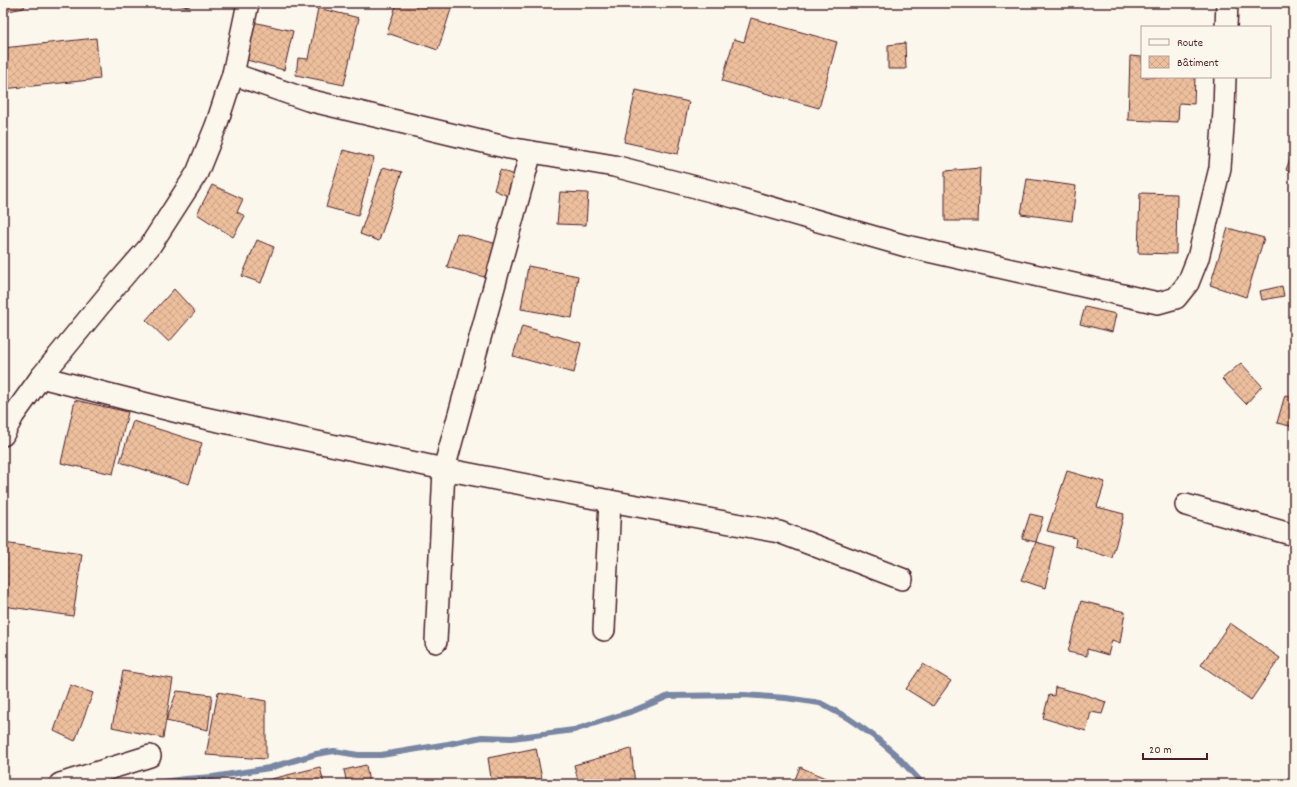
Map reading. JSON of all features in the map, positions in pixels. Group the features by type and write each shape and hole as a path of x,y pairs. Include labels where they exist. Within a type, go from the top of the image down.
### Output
{"street":[{"path":"3,435 13,416 41,377 150,246 174,211 196,174 216,126 233,74 248,3"},
{"path":"1226,3 1226,26"},
{"path":"233,74 308,100 501,146 614,166 734,197 906,246 1158,303 1176,298 1188,283 1198,258 1220,168 1225,78"},
{"path":"436,642 444,469 531,152"},
{"path":"41,377 186,414 444,469 779,532 902,579"},
{"path":"604,630 610,501"},
{"path":"1186,505 1294,535"},
{"path":"60,784 150,756"}],"building":[{"path":"3,3 25,3 24,8 3,12"},
{"path":"122,3 148,3 147,8"},
{"path":"166,3 190,3 189,7"},
{"path":"397,3 453,3 438,50 387,33"},
{"path":"318,8 359,18 344,85 296,75 298,58 308,59"},
{"path":"751,18 837,42 819,108 722,81 734,39 744,42"},
{"path":"253,22 293,31 284,70 243,59"},
{"path":"96,38 100,79 3,89 3,48"},
{"path":"905,43 906,69 888,69 888,45"},
{"path":"1130,56 1141,57 1141,78 1195,78 1194,104 1179,103 1178,122 1128,120"},
{"path":"636,90 689,102 678,154 624,142"},
{"path":"343,150 374,158 358,216 326,207"},
{"path":"1292,153 1294,153 1294,173 1286,170"},
{"path":"383,167 402,172 379,241 360,234"},
{"path":"980,168 978,221 945,221 945,171"},
{"path":"500,170 514,175 508,196 494,190"},
{"path":"1027,179 1076,186 1072,221 1021,214"},
{"path":"212,185 243,199 237,212 245,216 233,237 197,214"},
{"path":"560,192 588,193 586,225 557,224"},
{"path":"1140,193 1177,194 1176,254 1138,253"},
{"path":"1228,228 1264,238 1246,297 1210,285"},
{"path":"457,233 501,245 492,279 447,267"},
{"path":"257,240 274,247 261,283 242,276"},
{"path":"528,266 578,276 572,318 521,309"},
{"path":"1282,286 1284,296 1262,300 1260,291"},
{"path":"174,289 195,312 169,342 146,320"},
{"path":"1085,307 1116,314 1112,332 1080,324"},
{"path":"522,326 581,343 574,373 513,356"},
{"path":"1241,363 1262,386 1246,404 1222,379"},
{"path":"1294,386 1294,427 1277,423 1285,395 1291,396"},
{"path":"75,400 128,412 113,474 61,463"},
{"path":"133,421 202,443 189,484 120,462"},
{"path":"1067,471 1105,482 1097,507 1124,514 1112,558 1075,546 1076,538 1047,531"},
{"path":"1030,514 1043,517 1036,542 1022,539"},
{"path":"1036,542 1054,547 1045,588 1021,580"},
{"path":"3,543 82,554 73,616 3,606"},
{"path":"1081,601 1125,612 1120,643 1112,640 1108,655 1087,649 1087,656 1068,652"},
{"path":"1230,623 1280,658 1251,700 1201,665"},
{"path":"923,664 951,681 933,706 906,689"},
{"path":"123,671 173,679 163,738 112,727"},
{"path":"70,685 93,693 75,741 54,731"},
{"path":"1055,687 1106,702 1102,714 1091,712 1086,731 1043,718 1049,695 1054,696"},
{"path":"177,691 212,695 208,730 166,721"},
{"path":"218,692 266,701 266,759 206,755"},
{"path":"536,748 543,784 492,784 488,758"},
{"path":"631,749 635,784 579,784 574,765"},
{"path":"366,765 369,784 347,784 344,770"},
{"path":"320,767 324,784 251,784"},
{"path":"800,767 832,781 832,784 793,784"}],"waterway":[{"path":"148,784 213,777 269,768 316,754 334,751 358,755 381,755 482,737 512,738 574,730 633,711 669,696 744,695 786,698 820,703 848,718 875,737 896,755 923,784"}]}
